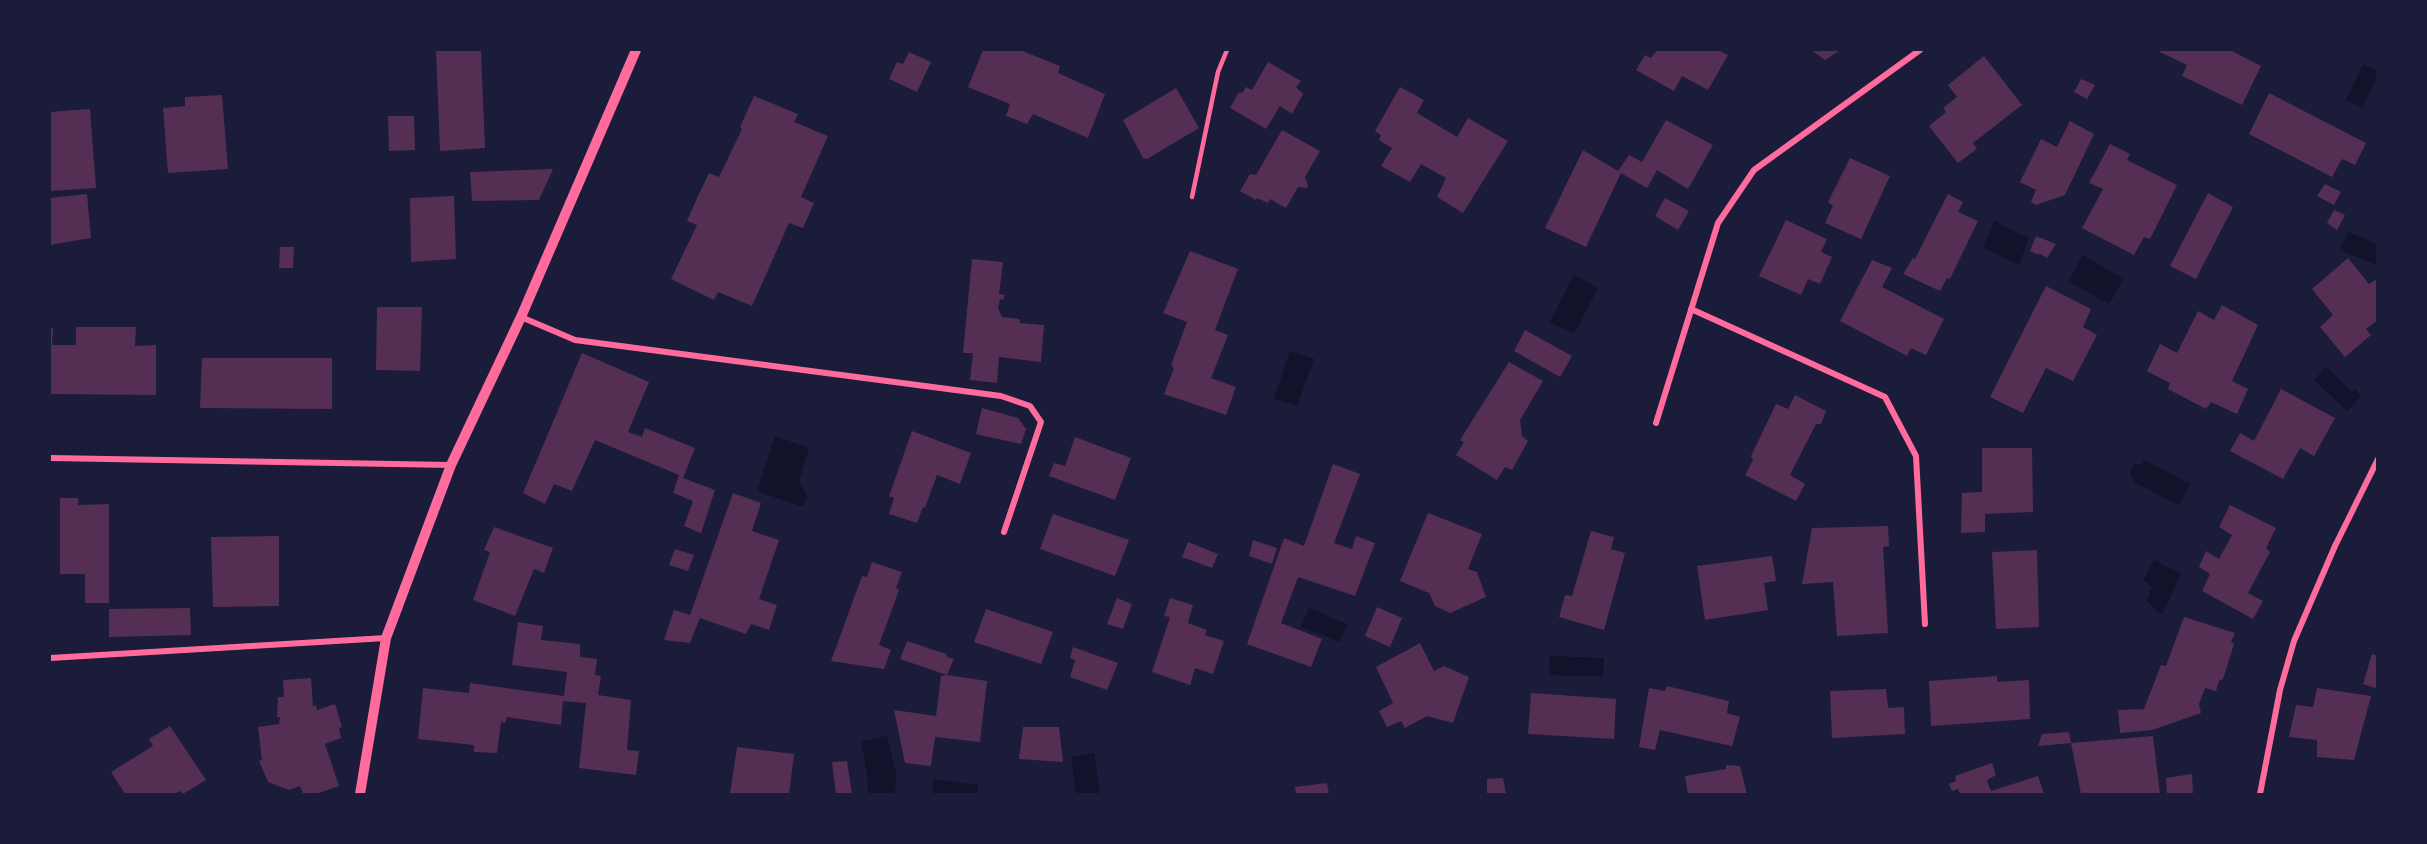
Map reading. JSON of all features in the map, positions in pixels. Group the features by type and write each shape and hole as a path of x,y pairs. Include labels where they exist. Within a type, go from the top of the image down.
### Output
{"street":[{"path":"360,795 386,638 451,465 521,317 636,50"},
{"path":"1656,423 1718,223 1754,170 1920,50"},
{"path":"1691,309 1885,397 1916,456 1925,624"},
{"path":"521,317 575,340 1001,396 1030,406 1041,422 1004,532"},
{"path":"50,458 451,465"},
{"path":"2260,795 2280,690 2294,641 2335,546 2378,459"},
{"path":"50,658 386,638"}],"lane":[{"path":"1192,197 1218,72 1227,50"}],"shaded area":[{"path":"2363,64 2377,71 2378,77 2362,108 2346,100"},
{"path":"1994,221 2029,238 2019,265 1983,247"},
{"path":"2348,232 2377,244 2376,265 2340,250"},
{"path":"2083,255 2124,279 2109,304 2068,281"},
{"path":"1574,275 1598,288 1574,334 1550,322"},
{"path":"1290,351 1314,359 1297,406 1274,399"},
{"path":"2326,367 2352,392 2355,389 2361,396 2347,411 2314,380"},
{"path":"775,436 809,448 799,481 807,496 803,507 757,491"},
{"path":"2144,460 2190,484 2179,505 2134,482 2130,472 2134,464 2142,465"},
{"path":"2154,560 2181,574 2162,615 2147,601 2152,587 2143,580"},
{"path":"1309,608 1347,624 1340,642 1301,627"},
{"path":"1550,656 1604,658 1603,676 1549,675"},
{"path":"887,736 896,772 895,794 868,794 861,741"},
{"path":"1094,753 1100,794 1076,794 1071,757"},
{"path":"934,779 978,785 977,794 932,794"}],"building":[{"path":"436,50 481,50 485,148 440,151"},
{"path":"983,50 1020,50 1060,66 1058,73 1105,94 1088,138 1033,114 1027,124 1006,116 1010,104 968,87"},
{"path":"1657,50 1718,50 1728,55 1708,90 1682,76 1674,91 1636,70 1645,55 1651,58"},
{"path":"1811,50 1840,50 1825,60"},
{"path":"2161,50 2230,50 2261,66 2242,105 2182,76 2187,65 2160,52"},
{"path":"909,52 931,62 917,92 889,79 897,62 903,64"},
{"path":"1984,56 2022,105 1973,143 1977,149 1958,163 1929,126 1946,112 1943,108 1957,97 1948,85"},
{"path":"1268,62 1301,81 1296,87 1303,94 1292,114 1280,106 1266,129 1230,108 1239,92 1242,93 1246,87 1252,90"},
{"path":"2081,79 2095,85 2087,99 2074,92"},
{"path":"1400,87 1424,100 1417,113 1457,137 1468,118 1508,141 1463,213 1437,197 1446,178 1421,164 1410,182 1381,166 1392,148 1379,140 1381,135 1375,131"},
{"path":"1176,88 1199,128 1147,159 1143,158 1123,120"},
{"path":"2269,93 2366,143 2355,165 2342,159 2332,177 2249,134"},
{"path":"222,95 228,169 168,173 163,108 185,106 185,97"},
{"path":"754,96 798,114 794,122 828,136 801,197 814,203 803,228 789,223 752,306 718,292 714,300 671,279 697,225 687,221 697,198 709,173 719,177 742,129 740,127"},
{"path":"90,109 96,188 50,191 50,112"},
{"path":"388,116 414,116 415,150 389,151"},
{"path":"1666,120 1713,145 1688,189 1657,170 1647,188 1621,173 1586,247 1545,228 1583,150 1618,171 1629,155 1642,162"},
{"path":"2070,121 2094,134 2065,195 2036,205 2031,202 2036,190 2020,182 2041,139 2057,147"},
{"path":"1282,130 1320,151 1305,177 1307,188 1298,187 1286,208 1270,199 1268,203 1257,198 1256,200 1240,191 1250,174 1256,175"},
{"path":"2110,144 2130,154 2127,160 2177,185 2150,239 2144,237 2134,255 2082,228 2103,189 2089,183"},
{"path":"1850,158 1890,176 1861,239 1825,223 1833,206 1828,202"},
{"path":"553,169 539,200 472,201 470,172"},
{"path":"2325,184 2341,192 2334,205 2317,196"},
{"path":"2208,193 2233,207 2196,279 2170,266"},
{"path":"87,194 91,238 50,245 50,198"},
{"path":"1948,194 1963,202 1958,212 1978,221 1950,279 1947,278 1940,291 1903,274 1913,258 1915,259"},
{"path":"454,196 456,259 411,262 410,198"},
{"path":"1665,198 1689,211 1678,230 1655,216"},
{"path":"2334,210 2345,215 2337,230 2327,223"},
{"path":"1786,220 1827,239 1821,252 1832,257 1820,284 1808,279 1801,295 1759,276"},
{"path":"2036,236 2056,244 2047,258 2030,251"},
{"path":"280,247 294,247 293,268 279,268"},
{"path":"1190,251 1238,269 1215,330 1228,335 1211,378 1236,387 1226,415 1164,394 1174,368 1171,365 1187,322 1163,313"},
{"path":"2348,258 2369,284 2378,278 2378,320 2366,329 2371,335 2345,357 2320,327 2333,315 2312,289"},
{"path":"972,259 1003,262 999,294 1005,295 1003,300 1000,299 998,308 1002,317 1019,319 1020,323 1044,325 1041,362 999,357 997,383 970,380 973,353 963,353"},
{"path":"1872,260 1892,268 1882,287 1944,319 1926,355 1911,348 1907,356 1840,321"},
{"path":"2046,286 2091,309 2083,327 2097,335 2073,381 2046,368 2023,413 1990,397"},
{"path":"2222,305 2258,325 2232,381 2248,389 2237,414 2211,402 2206,409 2168,389 2170,383 2147,371 2160,344 2177,353 2198,311 2214,320"},
{"path":"377,307 422,307 420,371 376,370"},
{"path":"76,327 136,327 135,346 156,345 156,395 50,394 50,328 53,328 52,345 76,345"},
{"path":"1525,330 1572,356 1560,377 1514,351"},
{"path":"582,353 649,382 628,432 642,437 645,428 695,448 683,478 715,490 701,533 684,526 693,501 673,493 679,475 595,440 572,491 554,484 545,504 523,493"},
{"path":"202,358 332,358 332,409 200,408"},
{"path":"1509,362 1543,381 1520,420 1522,436 1528,441 1512,470 1505,467 1497,480 1456,455 1464,442 1460,440"},
{"path":"2281,389 2335,418 2314,456 2300,448 2283,479 2230,451 2240,433 2254,441"},
{"path":"1795,395 1826,411 1821,424 1816,424 1790,475 1805,484 1796,501 1745,475 1753,460 1751,456 1776,404 1788,409"},
{"path":"982,408 1018,418 1026,429 1021,444 976,434"},
{"path":"912,431 971,453 960,484 937,475 917,523 889,514 894,498 889,496"},
{"path":"1075,437 1131,458 1115,500 1049,476 1054,463 1065,466"},
{"path":"1982,448 2032,448 2033,512 1985,514 1985,532 1961,533 1962,493 1982,492"},
{"path":"1333,464 1360,474 1334,543 1352,549 1356,536 1375,543 1355,596 1298,577 1281,623 1322,639 1311,667 1247,644 1284,538 1304,546"},
{"path":"733,493 761,503 752,531 779,540 759,599 777,605 769,630 751,624 746,634 700,618 690,643 664,640 674,610 690,615"},
{"path":"60,498 78,498 78,505 109,504 109,603 85,603 85,574 60,574"},
{"path":"2230,505 2276,528 2266,548 2270,552 2248,593 2263,601 2253,619 2202,591 2210,574 2199,567 2206,551 2219,559 2232,535 2219,527"},
{"path":"1428,513 1482,534 1468,569 1477,572 1486,597 1450,613 1435,606 1429,593 1400,581"},
{"path":"1053,514 1129,540 1115,576 1040,549"},
{"path":"1888,526 1889,546 1883,547 1888,633 1837,636 1833,582 1802,584 1812,528"},
{"path":"494,527 553,548 544,573 534,569 515,616 473,600 490,552 484,550"},
{"path":"1591,531 1614,537 1611,549 1625,553 1604,630 1559,617 1565,595 1572,596"},
{"path":"279,536 279,606 213,607 211,537"},
{"path":"1253,540 1277,548 1272,564 1249,556"},
{"path":"1188,542 1218,554 1212,568 1182,557"},
{"path":"675,549 694,555 688,571 669,565"},
{"path":"2037,550 2039,627 1996,629 1992,552"},
{"path":"1772,556 1776,581 1764,583 1768,610 1705,620 1697,566"},
{"path":"872,562 902,572 896,588 899,590 879,645 891,650 884,669 831,661 862,576 867,577"},
{"path":"1117,598 1132,604 1123,629 1107,624"},
{"path":"1170,598 1193,605 1188,623 1207,630 1205,635 1224,641 1213,674 1195,668 1190,685 1152,672 1170,617 1164,616"},
{"path":"1377,607 1402,618 1390,647 1365,636"},
{"path":"190,608 191,635 109,637 109,609"},
{"path":"986,609 1053,632 1041,664 974,642"},
{"path":"2184,617 2235,633 2231,642 2234,644 2223,679 2219,681 2216,691 2205,688 2199,704 2201,713 2152,730 2120,733 2118,710 2144,709 2161,665 2166,666"},
{"path":"518,622 543,626 541,640 580,644 580,657 597,659 595,675 601,676 598,695 631,700 627,750 639,751 636,775 579,768 586,703 563,701 561,725 507,717 505,723 501,722 497,753 474,752 474,745 418,739 423,688 469,693 470,683 564,696 567,672 512,665"},
{"path":"907,641 946,654 947,657 954,659 947,675 900,659"},
{"path":"1420,643 1434,671 1444,666 1469,677 1453,723 1427,716 1405,728 1401,721 1387,727 1379,711 1393,703 1376,667"},
{"path":"1073,647 1118,663 1107,690 1070,677 1075,660 1070,658"},
{"path":"2372,654 2378,656 2378,689 2363,684"},
{"path":"941,676 987,681 980,742 935,737 931,766 905,763 894,710 936,716"},
{"path":"1997,676 1997,682 2029,680 2030,719 1931,726 1929,681"},
{"path":"311,678 313,707 316,705 317,710 335,704 342,727 339,728 341,738 325,744 339,786 316,794 303,794 300,786 289,790 268,782 259,761 262,760 258,727 279,724 278,697 284,697 283,680"},
{"path":"1667,686 1729,701 1727,713 1740,717 1732,746 1660,730 1655,750 1639,747 1649,688 1665,691"},
{"path":"2317,688 2371,696 2354,760 2317,757 2317,740 2289,737 2296,705 2313,707"},
{"path":"1886,689 1888,708 1904,707 1905,734 1832,738 1830,691"},
{"path":"1531,693 1616,699 1614,739 1528,734"},
{"path":"170,726 206,780 183,794 180,791 174,794 125,794 111,772 153,746 149,739"},
{"path":"1023,727 1059,727 1063,762 1019,759"},
{"path":"2069,732 2071,743 2038,746 2042,734"},
{"path":"2153,736 2160,794 2081,794 2071,743"},
{"path":"737,747 794,754 789,794 730,794"},
{"path":"847,761 852,794 836,794 832,762"},
{"path":"1992,763 1996,775 1987,780 1991,791 2038,776 2044,794 1960,794 1958,789 1952,791 1949,784 1956,781 1955,776"},
{"path":"1726,765 1740,766 1747,794 1688,794 1685,776 1726,769"},
{"path":"2192,774 2193,794 2167,794 2166,778"},
{"path":"1503,778 1506,794 1487,794 1487,779"},
{"path":"1327,783 1329,794 1296,794 1295,787"}]}
